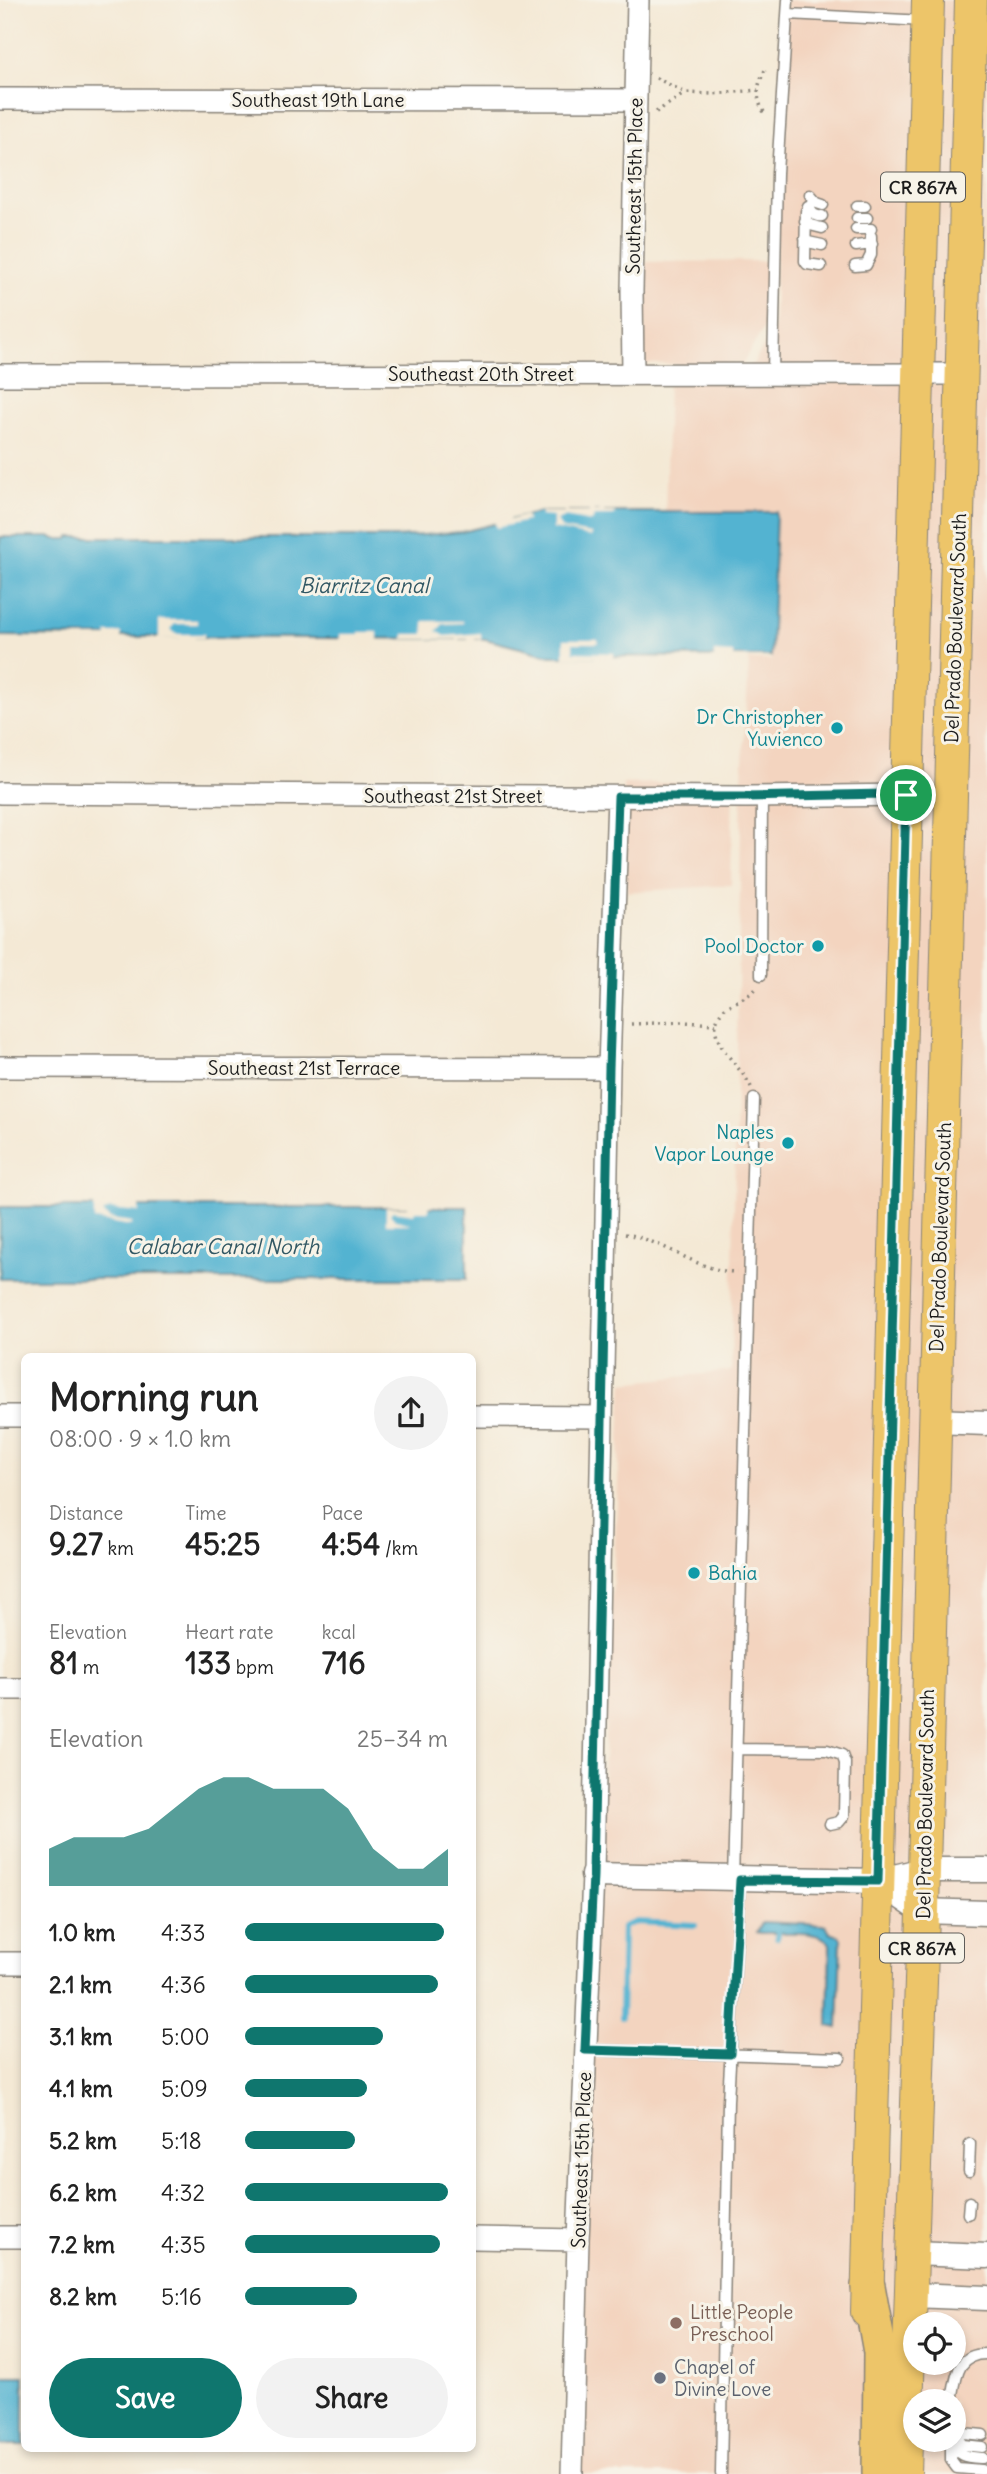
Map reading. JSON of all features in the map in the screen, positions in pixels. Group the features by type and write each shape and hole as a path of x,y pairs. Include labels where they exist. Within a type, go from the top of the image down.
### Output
{"highway":[{"path":"868,2286 880,2352 879,2474"}],"main road":[{"name":"Del Prado Boulevard South","path":"905,2474 912,2295 971,0"},
{"name":"CR 867A","path":"863,2474 928,10"},
{"path":"906,795 923,814 929,834 930,953 935,983 946,1017"},
{"path":"897,1208 910,1253 913,1277 910,1374 920,1407 926,1416 934,1421"}],"street":[{"name":"Southeast 15th Place","path":"633,373 638,0"},
{"name":"Southeast 19th Lane","path":"0,99 636,107"},
{"name":"Southeast 20th Street","path":"0,374 962,374"},
{"name":"Southeast 21st Street","path":"0,793 618,797 906,795"},
{"name":"Southeast 15th Place","path":"572,2474 578,2239 593,1875 605,1234 618,797"},
{"name":"Southeast 21st Terrace","path":"0,1067 609,1068"},
{"path":"0,1416 21,1416"},
{"path":"476,1416 601,1417"},
{"path":"934,1421 987,1423"},
{"path":"0,1689 21,1689"},
{"path":"593,1875 878,1881 923,1870 987,1870"},
{"path":"878,1881 922,1912 987,1913"},
{"path":"0,1963 21,1963"},
{"path":"0,2237 21,2237"},
{"path":"476,2238 578,2239"},
{"path":"913,2253 987,2256"},
{"path":"912,2295 987,2298"}],"lane":[{"path":"773,374 777,173 788,0"},
{"path":"788,14 928,10"},
{"path":"821,266 807,264 805,261 807,208 812,214 822,216"},
{"path":"855,266 866,265 869,260 864,223 856,246"},
{"path":"805,238 808,242 822,245"},
{"path":"761,975 762,797"},
{"path":"721,2474 754,1099"},
{"path":"737,1749 827,1750 842,1755 845,1763 844,1816 839,1822 830,1824"},
{"path":"585,2050 841,2058"},
{"path":"970,2144 970,2171"},
{"path":"954,2389 962,2363 973,2354 987,2354"},
{"path":"966,2433 983,2435"},
{"path":"951,2452 951,2460 957,2468 982,2470"},
{"path":"958,2452 961,2456 982,2452"}],"path":[{"path":"636,73 649,74 686,93 713,94 758,90"},
{"path":"636,107 644,114 661,111 673,99 686,93"},
{"path":"754,1099 748,1080 718,1041 716,1024 724,1008 747,998 755,990 760,984 761,975"},
{"path":"610,1026 684,1022 716,1024"},
{"path":"605,1234 636,1236 717,1269 750,1272"}],"shaded area":[{"path":"782,0 987,0 987,2474 568,2474 623,1383 731,1371 742,778 756,549 665,534 668,373 747,374 774,329"},
{"path":"767,261 765,326 742,364 644,364 646,262"},
{"path":"733,781 731,885 627,892 623,784"}],"water":[{"name":"Biarritz Canal","path":"541,512 776,512 771,657 551,656 485,639 0,636 0,537 397,537 462,532"},
{"name":"Calabar Canal North","path":"0,1207 467,1207 467,1279 0,1279"},
{"path":"762,1922 822,1925 826,1926 830,1933 839,1936 838,2028 828,2026 830,1945 819,1936 810,1934 757,1932"},
{"path":"0,2376 21,2376 21,2445 0,2445"}],"pier":[{"path":"541,512 615,512 614,516 594,516 592,522 564,517 557,521 562,529 591,534 591,537 553,529 553,517 541,516"},
{"path":"526,515 527,521 496,528 494,520 508,516 510,520"},
{"path":"159,620 197,620 197,624 175,624 170,629 176,634 204,634 204,638 180,641 180,638 159,638"},
{"path":"424,621 463,621 443,624 437,631 445,636 481,633 481,639 404,639 404,634 424,634"},
{"path":"378,632 378,642 340,642 340,634"},
{"path":"107,633 121,633 121,641 76,640 76,637 107,637"},
{"path":"564,639 598,639 598,643 573,643 573,652 614,653 614,660 564,657"},
{"path":"714,652 733,653 733,657 771,657 771,660 714,660"},
{"path":"408,1204 429,1204 429,1211 415,1211 414,1214 393,1211 390,1214 395,1220 412,1224 386,1224 386,1207 408,1207"},
{"path":"94,1206 139,1206 139,1212 110,1209 103,1213 110,1219 132,1222 132,1226 94,1220"}],"waterway":[{"path":"621,2017 623,1927 636,1922 695,1925"},
{"path":"777,1938 778,1934"}],"place":[{"name":"Dr Christopher Yuvienco","path":"837,728"},
{"name":"Pool Doctor","path":"818,946"},
{"name":"Naples Vapor Lounge","path":"788,1143"},
{"name":"Bahia","path":"694,1573"},
{"name":"Little People Preschool","path":"676,2323"},
{"name":"Chapel of Divine Love","path":"660,2378"}],"route":[{"path":"906,795 878,1881 740,1880 730,2054 585,2050 593,1875 609,1068 618,797 906,795"}]}
